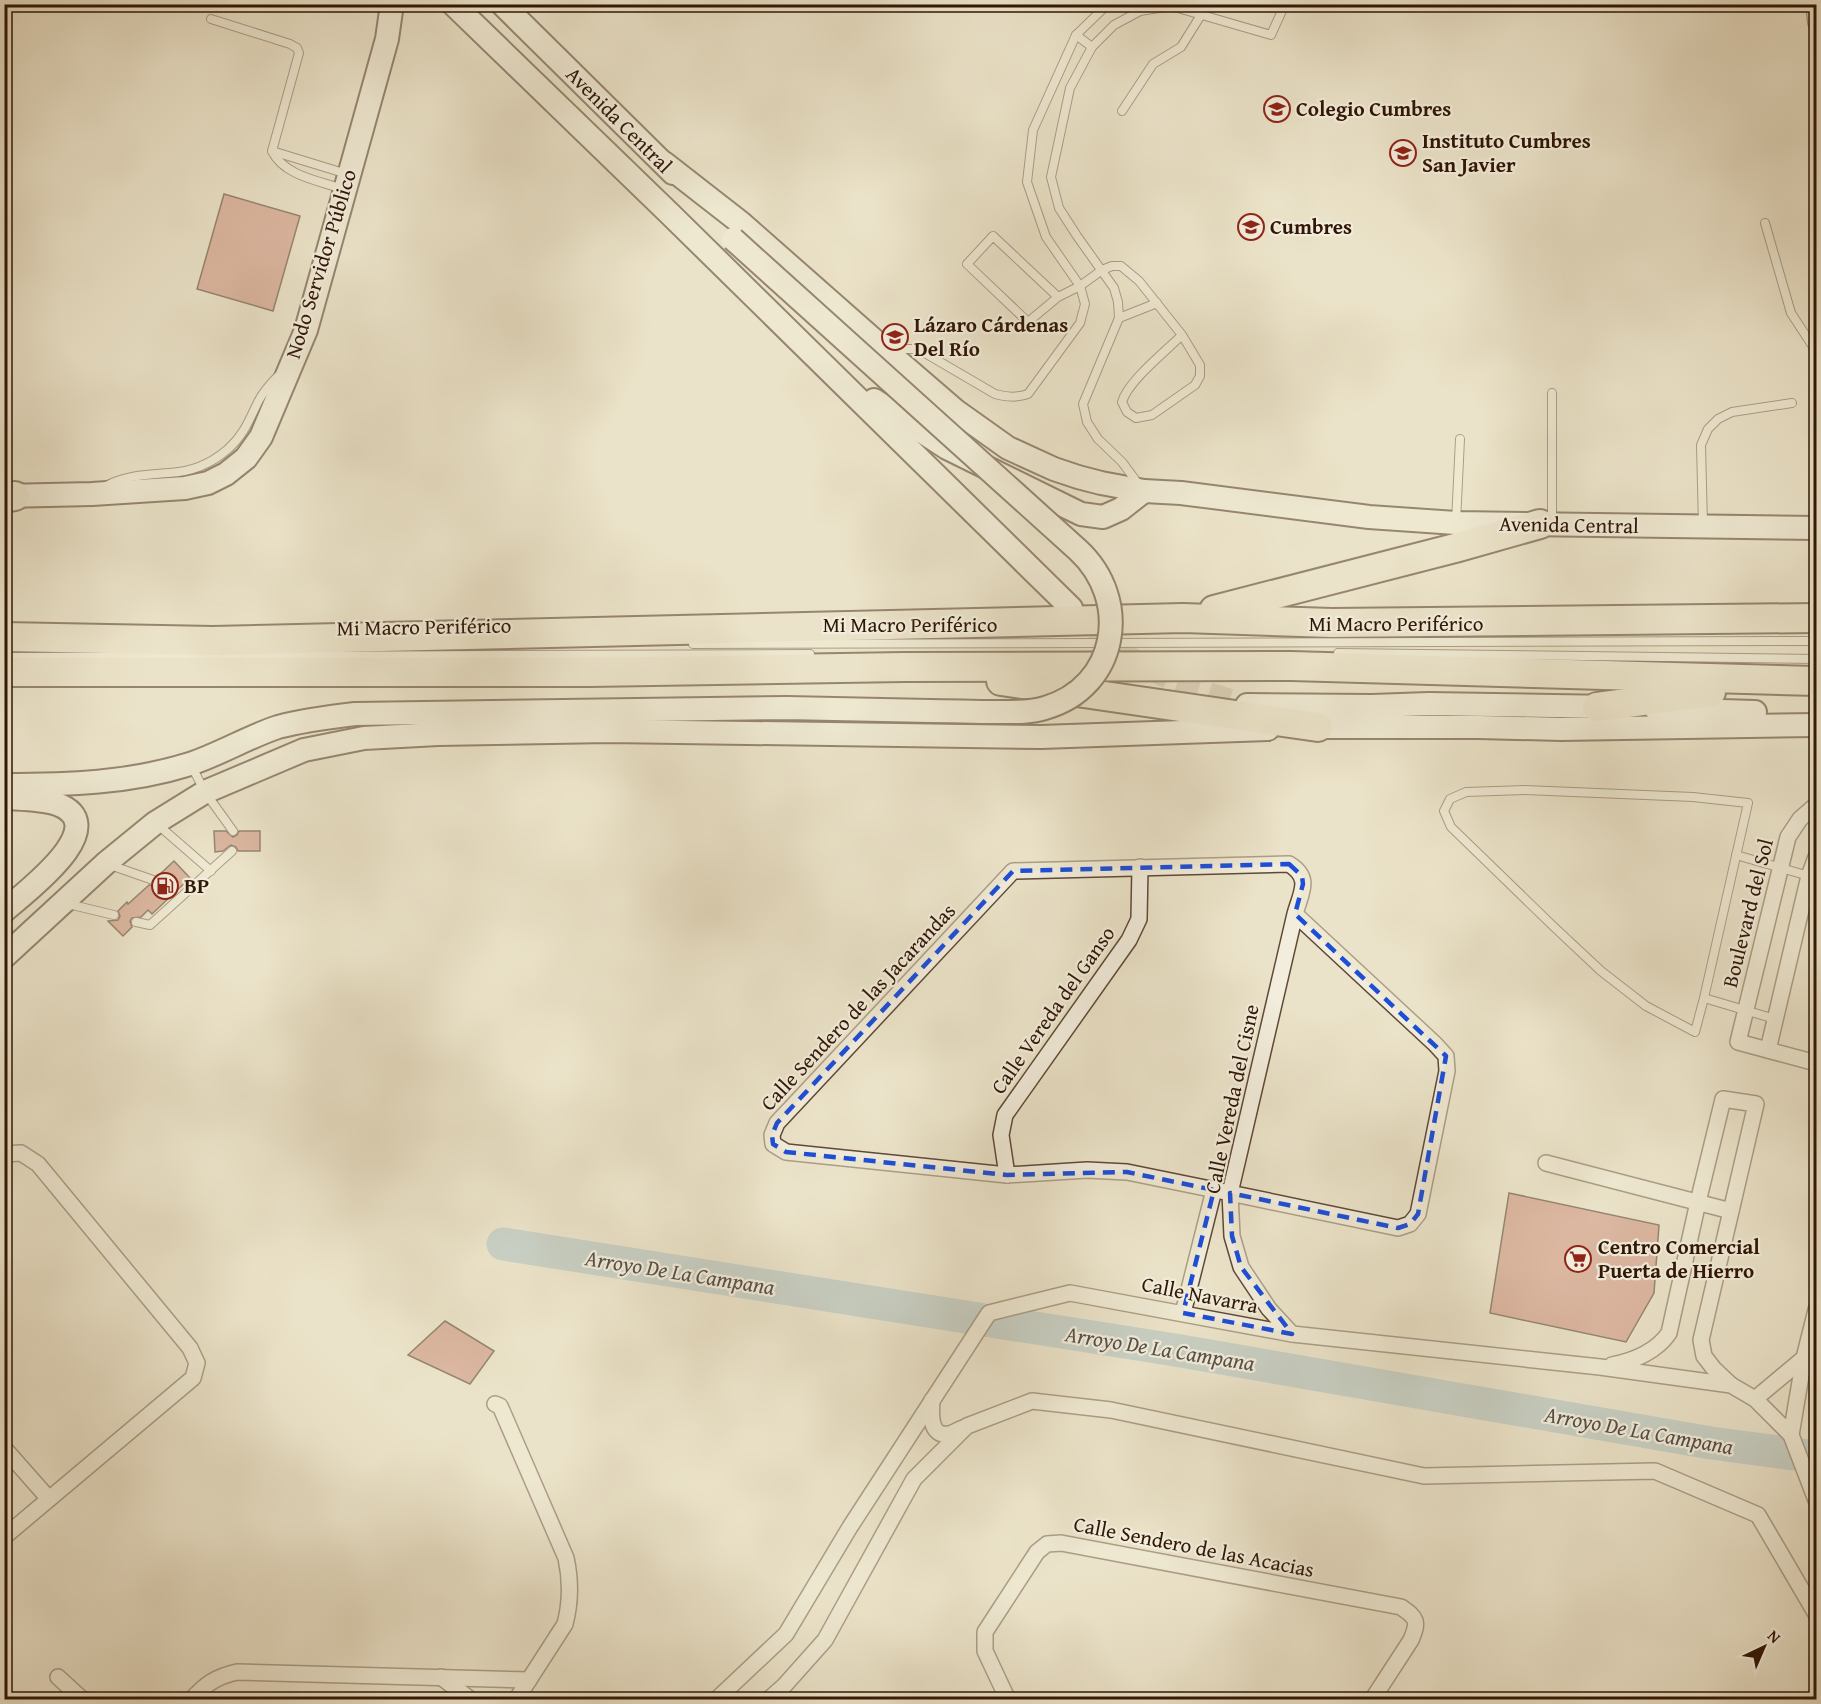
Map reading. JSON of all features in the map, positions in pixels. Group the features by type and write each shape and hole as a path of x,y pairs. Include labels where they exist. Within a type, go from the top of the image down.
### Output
{"highway":[{"path":"1183,618 1456,535 1546,524"},
{"path":"4,637 224,641 1183,618 1332,622 1816,618"},
{"path":"4,672 590,672 904,667 1292,666 1816,681"},
{"path":"904,667 1318,727"},
{"path":"1597,706 1732,689 1816,685"}],"main road":[{"name":"Nodo Servidor Público","path":"8,497 185,488 208,483 226,474 246,458 261,436 306,330 387,39 392,4"},
{"name":"Avenida Central","path":"453,4 832,374"},
{"name":"Avenida Central","path":"4,785 47,785 123,780 191,764 277,728 314,718 355,714 787,708 1030,712 1055,705 1077,692 1097,669 1109,640 1110,603 1096,570 1083,555 732,239 664,163 502,4"},
{"path":"664,163 741,223 957,411 1008,448 1054,469 1101,483 1144,491 1181,493 1370,517 1456,535"},
{"path":"832,374 947,448 1081,514 1103,517 1121,508 1144,491"},
{"path":"832,374 1071,608"},
{"name":"Avenida Central","path":"1546,524 1816,528"},
{"path":"1247,705 1597,706 1816,714"},
{"path":"4,957 106,863 155,823 205,792 304,750 364,738 438,734 610,731 1041,737 1318,727 1561,729 1816,725"},
{"path":"4,797 57,804 72,814 77,824 76,835 69,849 58,862 4,911"}],"street":[{"path":"1814,4 1816,22"},
{"name":"Boulevard del Sol","path":"1768,1050 1738,1042 1788,837 1800,819 1816,805"},
{"path":"1816,857 1809,876 1768,1050 1816,1063"},
{"name":"Calle Sendero de las Jacarandas","path":"1289,864 1013,871 777,1124 772,1135 773,1144 786,1152 1007,1175 1087,1170 1127,1172 1398,1228 1410,1224 1418,1214 1447,1071 1446,1056 1295,914"},
{"name":"Calle Vereda del Cisne","path":"1289,864 1297,869 1304,884 1230,1193 1232,1236 1241,1267 1269,1309 1292,1334"},
{"name":"Calle Vereda del Ganso","path":"1007,1175 1001,1135 1005,1115 1129,940 1139,919 1140,867"},
{"path":"1600,1367 1639,1358 1664,1341 1669,1333 1723,1099 1756,1104 1701,1340 1704,1356 1731,1385"},
{"path":"4,1154 21,1153 38,1164 190,1348 197,1363 193,1378 4,1537"},
{"path":"1546,1163 1731,1211"},
{"name":"Calle Vereda del Cisne","path":"1183,1313 1214,1190"},
{"name":"Calle Navarra","path":"716,1700 786,1634 850,1527 989,1313 1070,1293 1292,1334 1600,1367 1731,1385 1755,1399 1793,1440 1816,1500"},
{"path":"1793,1440 1804,1358 1816,1310"},
{"path":"1755,1399 1804,1358"},
{"path":"933,1397 930,1416 933,1426 940,1432 949,1434 1032,1401 1111,1410 1424,1476 1655,1471 1758,1515 1816,1614"},
{"path":"495,1404 500,1406 566,1558 570,1576 565,1624 516,1700"},
{"path":"768,1700 784,1686 825,1640 914,1479 967,1426"},
{"path":"4,1448 49,1500"},
{"name":"Calle Sendero de las Acacias","path":"1008,1700 985,1651 985,1632 1037,1551 1047,1544 1061,1543 1401,1607 1412,1614 1416,1621 1415,1629 1411,1640 1372,1700"},
{"path":"191,1700 214,1679 237,1672 529,1680"},
{"path":"58,1677 84,1700"},
{"path":"441,1677 471,1700"}],"lane":[{"path":"884,349 918,349 995,394 1018,397 1028,394 1080,323 1084,304 1080,286 1046,237 1027,182 1033,130 1076,34 1102,7 1108,4"},
{"path":"1144,491 1122,462 1098,439 1087,422 1083,404 1119,318 1114,288 1059,208 1051,177 1070,88 1092,47 1114,25 1140,10 1171,6 1271,35 1285,4"},
{"path":"1122,111 1153,64 1181,47 1201,15"},
{"path":"212,19 297,48 299,53 272,151 282,165 303,176 347,182"},
{"path":"1076,34 1092,47"},
{"path":"272,151 347,182"},
{"path":"1765,223 1791,313 1816,351"},
{"path":"1058,297 993,236 967,264 1028,322 1058,297 1112,266 1121,266 1139,281 1182,335 1200,365 1200,376 1195,385 1152,415 1136,418 1128,412 1122,402 1125,394 1132,384 1182,335"},
{"path":"1119,318 1157,303"},
{"path":"1546,524 1552,393"},
{"path":"1703,527 1701,445 1708,429 1718,419 1732,412 1792,403"},
{"path":"1456,535 1460,439"},
{"name":"Mi Macro Periférico","path":"682,644 1816,640"},
{"name":"Mi Macro Periférico","path":"75,648 371,646"},
{"name":"Mi Macro Periférico","path":"1328,653 1816,659"},
{"name":"Mi Macro Periférico","path":"4,657 816,654"},
{"path":"1090,654 1114,654"},
{"path":"191,764 205,792 233,831"},
{"path":"1526,790 1683,797 1748,803 1704,998 1695,1032 1646,1006 1601,971 1451,827 1444,811 1450,799 1466,792 1526,790"},
{"path":"155,823 211,871"},
{"path":"136,922 150,925 232,851"},
{"path":"1736,855 1809,876"},
{"path":"106,863 153,880"},
{"path":"177,891 186,892"},
{"path":"63,903 114,915"},
{"path":"1704,998 1775,1019"}],"highlighted area":[{"path":"1289,864 1302,876 1303,884 1295,914 1446,1056 1418,1214 1410,1224 1398,1228 1230,1193 1232,1236 1241,1267 1292,1334 1183,1313 1214,1190 1127,1172 1007,1175 786,1152 773,1144 772,1135 777,1123 1013,871"}],"building":[{"path":"224,194 300,216 273,311 197,289"},
{"name":"BP","path":"214,831 226,831 233,837 239,831 260,831 260,851 238,851 231,845 223,851 215,852"},
{"name":"BP","path":"174,861 190,878 152,914 148,910 141,917 132,918 130,921 132,927 123,936 108,921 118,920 120,916 118,911 149,885 157,884 158,876"},
{"name":"Centro Comercial Puerta de Hierro","path":"1509,1193 1659,1225 1654,1293 1626,1342 1490,1313"},
{"path":"445,1321 494,1351 470,1384 408,1355"}],"waterway":[{"name":"Arroyo De La Campana","path":"503,1244 1175,1350 1711,1443 1816,1457"}],"tunnel":[{"path":"1094,630 1130,657 1155,672 1194,688 1247,705"}],"place":[{"name":"Colegio Cumbres","path":"1277,109"},
{"name":"Instituto Cumbres San Javier","path":"1403,153"},
{"name":"Cumbres","path":"1251,227"},
{"name":"Lázaro Cárdenas Del Río","path":"895,337"},
{"name":"BP","path":"165,886"},
{"name":"Centro Comercial Puerta de Hierro","path":"1578,1259"}]}
